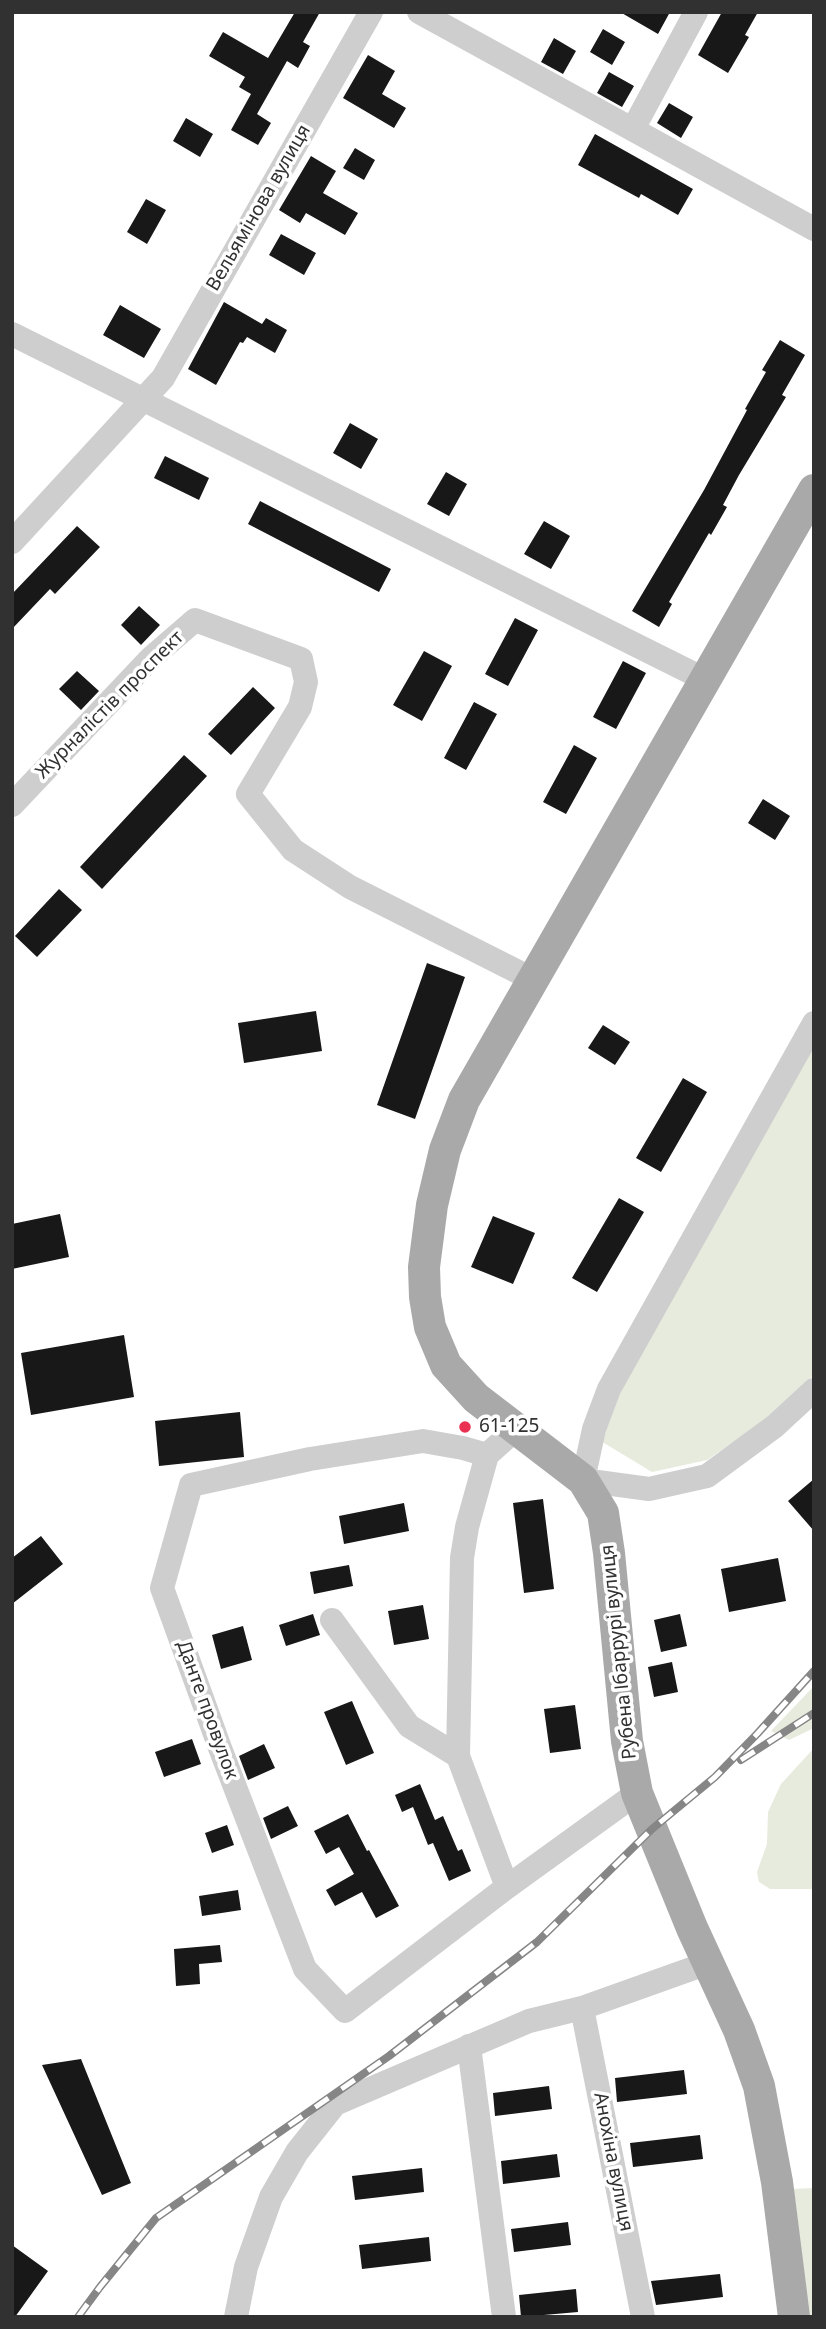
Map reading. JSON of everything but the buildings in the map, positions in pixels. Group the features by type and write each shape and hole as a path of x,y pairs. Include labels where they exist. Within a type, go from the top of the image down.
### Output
{"main road":[{"path":"583,1480 476,1398 446,1365 430,1327 425,1297 424,1267 432,1205 445,1150 464,1100 814,490"},
{"name":"Рубена Ібаррурі вулиця","path":"583,1480 603,1513 627,1741 637,1793 708,1964 739,2030 759,2086 779,2192 794,2317"}],"street":[{"name":"Вельямінова вулиця","path":"142,400 163,378 370,12"},
{"path":"419,12 814,229"},
{"path":"633,129 696,12"},
{"path":"12,334 706,680"},
{"path":"12,542 142,400"},
{"name":"Журналістів проспект","path":"12,805 151,658 195,620 301,659 306,682 300,707 248,794 293,849 350,887 534,980"},
{"path":"814,1023 609,1389 594,1429 583,1480 649,1489 707,1476 775,1426 814,1390"},
{"path":"508,1887 458,1756 462,1558 467,1527 487,1455 517,1428"},
{"name":"Данте провулок","path":"487,1455 423,1441 310,1459 191,1485 162,1588 305,1969 345,2011 637,1793"},
{"path":"332,1620 409,1726 458,1756"},
{"path":"236,2317 246,2267 271,2197 297,2152 335,2104 529,2021 582,2008 708,1964"},
{"name":"Анохіна вулиця","path":"582,2008 643,2317"},
{"path":"469,2046 504,2317"}],"shaded area":[{"path":"814,1046 814,1375 768,1418 707,1460 652,1472 594,1437"},
{"path":"814,1686 814,1728 789,1740 771,1731"},
{"path":"814,1748 814,1889 770,1889 759,1882 757,1872 767,1844 768,1812 781,1784"},
{"path":"814,2188 814,2317 802,2317 790,2189"}],"railway":[{"path":"78,2317 156,2218 389,2056 537,1942 652,1829 715,1777 814,1671"},
{"path":"741,1760 814,1713"}],"place":[{"name":"61-125","path":"465,1427"}]}
